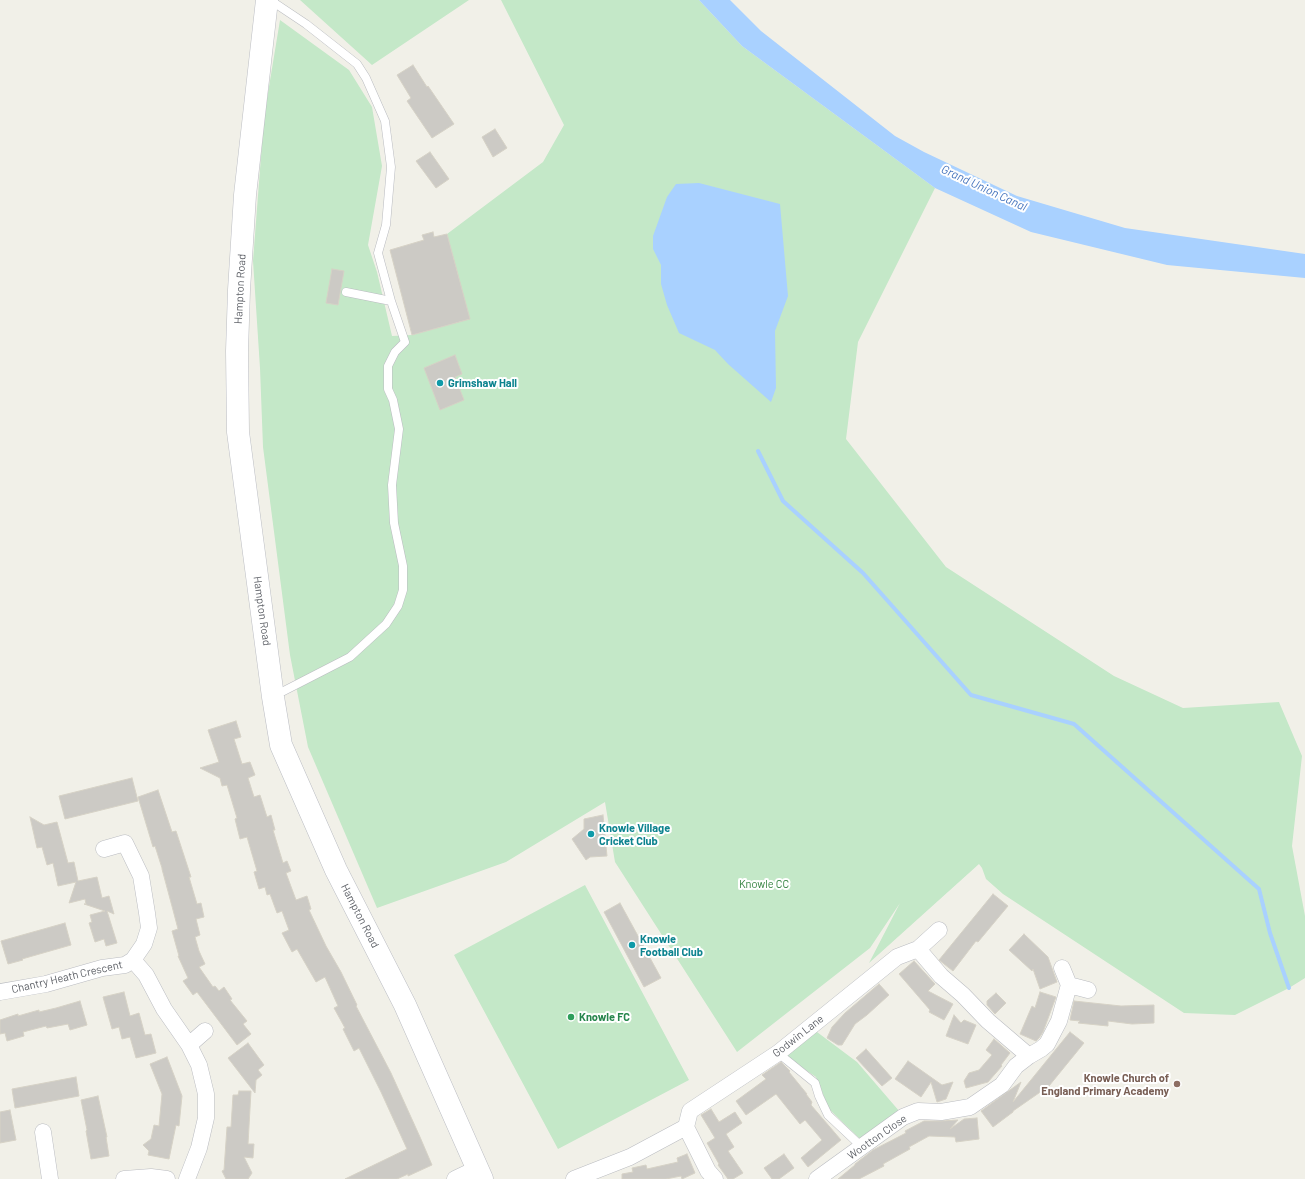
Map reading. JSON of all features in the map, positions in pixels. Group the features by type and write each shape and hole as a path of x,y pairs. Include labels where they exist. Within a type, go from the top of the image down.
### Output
{"street":[{"name":"Hampton Road","path":"269,0 245,195 237,351 238,432 273,697 281,745 336,870 405,1005 480,1174"},
{"name":"Chantry Heath Crescent","path":"0,992 46,984 102,968 125,965 133,960 144,944 149,928 141,876 126,843 104,849"},
{"name":"Godwin Lane","path":"686,1127 690,1111 778,1053 897,957 918,950 939,930"},
{"path":"918,950 941,976 963,995 988,1021 1029,1056"},
{"name":"Chantry Heath Crescent","path":"133,960 146,975 164,1009 189,1045 199,1065 206,1094 206,1118 199,1148 187,1179"},
{"path":"1062,968 1069,985 1088,990"},
{"name":"Wootton Close","path":"817,1179 903,1117 918,1111 942,1112 970,1107 1002,1085 1016,1066 1029,1056 1041,1050 1047,1044 1059,1021 1069,985"},
{"path":"189,1045 205,1031"},
{"path":"574,1179 630,1157 686,1127 708,1171 715,1179"},
{"path":"43,1132 50,1179"},
{"path":"455,1179 480,1174"},
{"path":"124,1179 151,1177 167,1179"}],"lane":[{"path":"269,0 306,24 356,64 366,78 385,121 391,167 386,225 378,253 391,301 405,342 395,352 388,366 388,389 393,400 400,429 392,485 394,523 404,566 403,590 398,606 386,624 350,656 273,697"},
{"path":"346,292 391,301"},
{"path":"778,1053 815,1083 828,1115 862,1147"}],"green space":[{"path":"300,0 469,0 372,65"},
{"name":"Knowle CC","path":"501,0 699,0 742,46 935,188 858,342 846,439 946,567 1114,676 1183,708 1279,702 1302,756 1292,846 1305,916 1305,978 1289,988 1235,1015 1184,1013 1003,894 986,879 979,864 869,963 900,903 870,948 737,1052 615,862 605,802 506,862 377,908 308,747 290,655 263,447 260,368 253,261 264,117 280,20 349,70 372,107 382,166 368,245 377,272 392,336 412,335 469,319 447,234 543,162 564,125"},
{"name":"Knowle FC","path":"585,885 689,1080 558,1149 454,955"},
{"path":"813,1029 857,1062 900,1112 860,1139 829,1109 816,1077 782,1054"}],"water":[{"name":"Grand Union Canal","path":"699,0 730,0 761,31 895,136 924,152 1017,196 1125,228 1305,254 1305,278 1167,265 1031,232 935,188 742,46"},
{"path":"699,183 780,204 788,296 775,331 776,388 771,402 728,364 715,350 679,333 667,305 661,284 661,265 653,249 653,236 667,197 676,184"}],"building":[{"path":"413,65 454,124 432,138 407,101 411,98 397,75"},
{"path":"495,129 507,148 493,157 482,137"},
{"path":"430,152 449,179 436,188 416,161"},
{"path":"433,232 434,237 447,234 470,319 412,335 390,250 424,240 422,235"},
{"path":"332,269 344,271 338,305 326,303"},
{"name":"Grimshaw Hall","path":"455,355 462,374 455,377 464,400 440,410 424,368"},
{"path":"236,721 241,737 234,739 242,764 250,762 255,775 248,778 254,797 260,795 267,817 271,815 275,830 273,830 283,863 287,861 291,871 286,873 296,900 307,896 311,909 309,910 391,1073 432,1165 408,1176 408,1174 397,1179 345,1179 407,1149 359,1048 354,1051 343,1029 345,1028 334,1008 338,1006 325,977 316,982 297,949 292,952 282,933 289,930 282,911 277,913 270,894 267,895 265,887 259,889 254,872 257,871 247,837 240,839 235,819 237,818 227,785 222,786 220,778 200,768 219,762 208,730"},
{"path":"132,778 138,801 65,819 59,796"},
{"path":"158,790 172,832 176,831 191,877 189,877 197,904 201,903 204,917 196,919 200,935 195,937 205,964 199,967 213,987 215,986 219,991 224,987 232,999 230,1000 247,1021 243,1024 251,1034 237,1045 197,992 193,995 183,981 188,978 178,956 172,931 178,929 162,868 155,846 153,847 138,797"},
{"name":"Knowle Village Cricket Club","path":"603,815 607,856 590,857 586,860 572,839 584,829 584,819"},
{"path":"30,817 44,825 57,822 68,863 74,862 78,881 97,877 102,898 109,896 114,914 107,911 117,943 106,946 104,939 95,942 89,923 92,922 90,915 105,911 84,904 86,904 85,899 69,903 76,882 58,886 53,863 47,865 42,847 37,848"},
{"path":"993,894 1008,906 978,942 976,941 953,971 939,960"},
{"name":"Knowle Football Club","path":"620,903 661,978 644,987 604,912"},
{"path":"65,923 71,945 8,964 1,941"},
{"path":"1024,934 1048,957 1057,982 1040,989 1033,969 1032,971 1009,950"},
{"path":"914,961 935,984 928,991 953,1004 944,1020 929,1012 930,1010 899,974"},
{"path":"879,984 889,995 855,1024 842,1045 838,1045 827,1038 832,1027 845,1013"},
{"path":"124,992 130,1016 139,1013 145,1035 151,1034 156,1053 136,1058 130,1037 122,1039 119,1027 112,1029 103,997"},
{"path":"1040,992 1056,997 1043,1032 1036,1041 1020,1034 1032,1006 1035,1008"},
{"path":"996,993 1006,1003 995,1014 987,1005 987,1001"},
{"path":"80,1001 87,1025 70,1030 68,1024 47,1028 46,1026 23,1032 24,1036 7,1041 5,1033 0,1034 0,1020 18,1014 18,1016 39,1010 39,1012"},
{"path":"1074,1001 1121,1006 1154,1005 1154,1023 1132,1024 1108,1021 1108,1026 1078,1023 1080,1021 1070,1020"},
{"path":"954,1015 961,1023 964,1020 976,1025 968,1044 946,1036"},
{"path":"1070,1032 1084,1043 1049,1086 993,1127 981,1111 1021,1082 1013,1102"},
{"path":"994,1039 1010,1053 1001,1065 1002,1066 988,1082 966,1088 964,1081 969,1073 979,1070 992,1055 986,1050"},
{"path":"248,1043 264,1065 258,1070 262,1075 256,1080 255,1093 228,1058"},
{"path":"866,1049 892,1078 882,1086 856,1058"},
{"path":"167,1057 182,1096 179,1126 176,1125 169,1159 148,1155 149,1151 143,1145 151,1139 154,1125 159,1126 162,1094 150,1064"},
{"path":"908,1061 942,1085 953,1082 946,1099 937,1102 931,1082 921,1097 895,1079"},
{"path":"781,1062 790,1071 789,1072 807,1094 812,1102 811,1105 841,1140 808,1167 801,1158 822,1140 805,1120 800,1124 776,1094 746,1115 736,1101 766,1079 762,1075"},
{"path":"76,1077 79,1096 15,1108 12,1089"},
{"path":"239,1091 251,1091 248,1144 254,1144 253,1158 244,1157 252,1173 248,1179 226,1179 222,1171 224,1170 227,1127 231,1127 233,1095 238,1095"},
{"path":"98,1096 107,1137 109,1156 91,1159 81,1100"},
{"path":"711,1109 719,1122 735,1112 742,1123 726,1134 734,1147 728,1151 743,1173 733,1179 728,1179 718,1165 719,1164 707,1143 715,1138 701,1115"},
{"path":"10,1110 16,1140 0,1143 0,1112"},
{"path":"977,1118 979,1139 956,1142 955,1137 929,1136 909,1147 910,1149 883,1164 884,1166 859,1179 838,1179 873,1150 906,1133 905,1131 924,1121 958,1120 950,1129 964,1119"},
{"path":"687,1154 695,1173 682,1179 681,1176 666,1179 622,1179 622,1174 633,1172 632,1168 646,1165 647,1169 678,1162 677,1158"},
{"path":"784,1154 794,1168 779,1179 772,1179 764,1168"}],"waterway":[{"path":"758,451 783,501 863,573 971,695 1074,724 1259,889 1270,933 1289,988"}],"place":[{"name":"Grimshaw Hall","path":"440,383"},
{"name":"Knowle Village Cricket Club","path":"591,834"},
{"name":"Knowle Football Club","path":"632,945"},
{"name":"Knowle FC","path":"571,1017"},
{"name":"Knowle Church of England Primary Academy","path":"1177,1084"}]}
